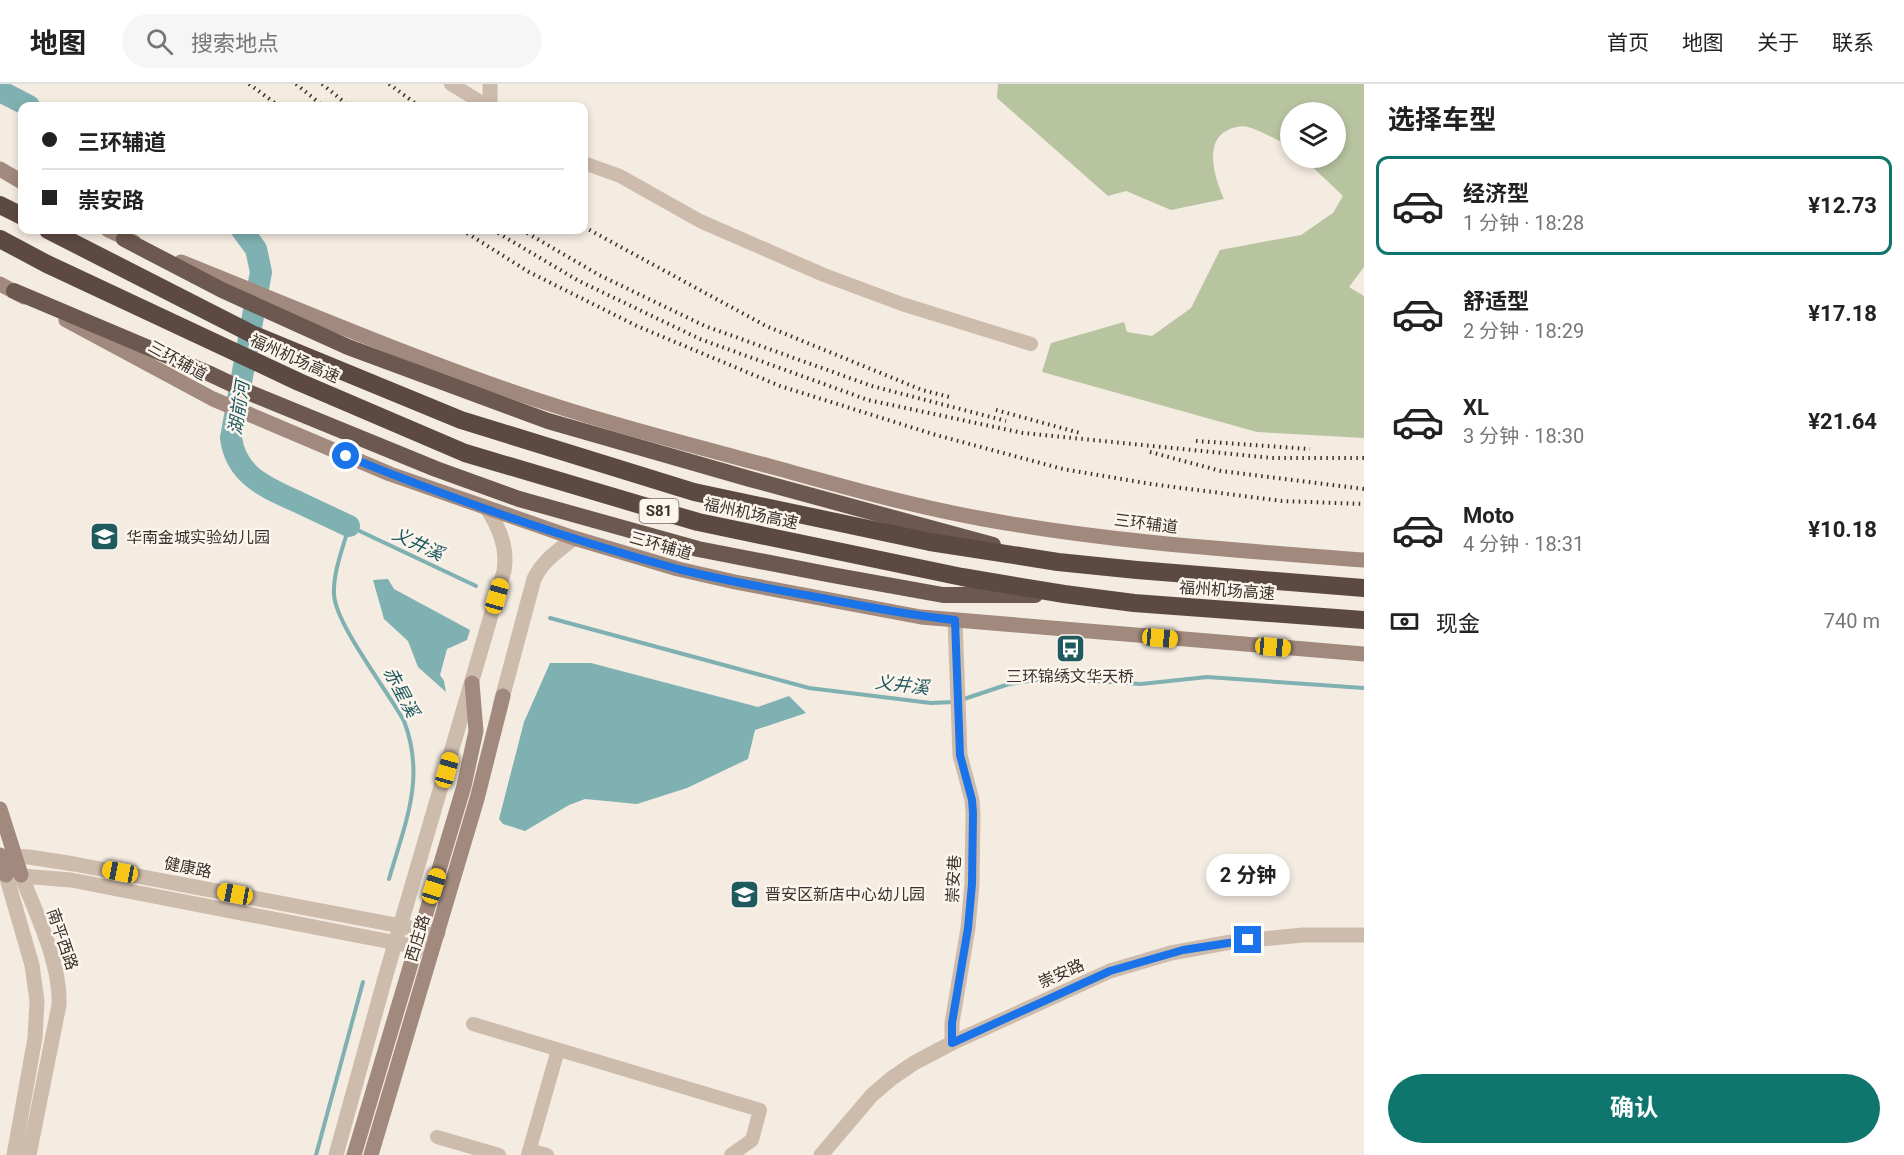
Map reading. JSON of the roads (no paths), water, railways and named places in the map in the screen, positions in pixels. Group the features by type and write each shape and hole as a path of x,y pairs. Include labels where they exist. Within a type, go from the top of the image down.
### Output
{"highway":[{"path":"0,205 18,214"},
{"name":"福州机场高速","path":"56,234 252,334 461,420 694,492 930,542 1058,562 1364,588"},
{"path":"124,238 273,306 348,347 548,421 894,519 1058,562"},
{"name":"福州机场高速","path":"0,239 47,264 289,378 465,453 698,522 962,577 1064,594 1134,603 1364,620"},
{"path":"7,288 255,395 436,469 519,499 698,549 943,595 1064,594"}],"main road":[{"path":"0,169 18,180"},
{"path":"116,234 124,238"},
{"name":"三环辅道","path":"7,288 213,399 258,420 390,474 574,538 678,569 921,617 1364,654"},
{"name":"三环辅道","path":"273,306 530,398 704,449 899,501 1030,527 1170,545 1364,560"},
{"path":"354,1155 470,760 476,731 472,683"},
{"name":"西庄路","path":"371,1155 477,800 503,696"},
{"name":"南平西路","path":"0,809 4,856 9,875"}],"street":[{"path":"451,84 480,102"},
{"path":"483,84 486,102"},
{"path":"488,102 490,84"},
{"path":"588,165 626,179 700,220 824,275 902,304 1031,344"},
{"path":"336,1155 506,562 500,530 487,508"},
{"path":"378,1155 534,579 542,565 574,538"},
{"name":"崇安巷","path":"952,1043 952,1023 968,928 973,837 972,800 961,763 955,620"},
{"name":"健康路","path":"4,856 74,864 438,933"},
{"path":"9,875 70,880 434,950"},
{"name":"南平西路","path":"9,875 32,965 37,1001 35,1038 14,1155"},
{"name":"南平西路","path":"9,875 56,968 59,985 59,1005 29,1155"},
{"name":"崇安路","path":"821,1155 882,1086 920,1059 1110,971 1197,947 1239,941 1312,935 1364,935"},
{"path":"473,1024 760,1110 752,1140 731,1155"},
{"path":"547,1155 529,1152 558,1050"},
{"path":"437,1137 499,1155"}],"water":[{"path":"388,579 394,589 470,630 467,640 447,649 440,675 446,692 418,667 408,641 384,619 373,580"},
{"path":"550,663 591,663 758,707 789,696 806,713 755,730 748,759 687,788 637,804 585,799 569,805 525,831 503,824 499,819 524,722"}],"waterway":[{"name":"湖前河","path":"0,91 21,102"},
{"name":"湖前河","path":"245,234 256,249 261,272 231,438 234,451 246,471 264,486 349,526"},
{"name":"赤星溪","path":"389,879 411,800 413,762 404,721 363,658 337,607 334,594 335,577 349,526 476,586"},
{"name":"义井溪","path":"550,618 809,688 931,703 954,702"},
{"name":"义井溪","path":"961,700 1009,684 1049,678 1141,684 1207,677 1364,688"},
{"name":"赤星溪","path":"316,1155 363,982"}],"railway":[{"path":"249,84 274,102"},
{"path":"296,84 318,102"},
{"path":"322,84 344,102"},
{"path":"389,84 414,102"},
{"path":"588,229 766,326 922,390 953,398"},
{"path":"468,234 529,272 637,326 780,386 936,435 1063,469 1151,484 1282,501 1364,504"},
{"path":"500,234 579,281 700,339 868,400 1023,433 1272,458 1364,458"},
{"path":"529,234 599,275 705,326 872,386 1006,421"},
{"path":"996,410 1080,433"},
{"path":"1196,441 1310,449"},
{"path":"1150,452 1221,471 1364,489"}],"place":[{"name":"华南金城实验幼儿园","path":"105,537"},
{"name":"三环锦绣文华天桥","path":"1070,648"},
{"name":"晋安区新店中心幼儿园","path":"744,894"}]}
